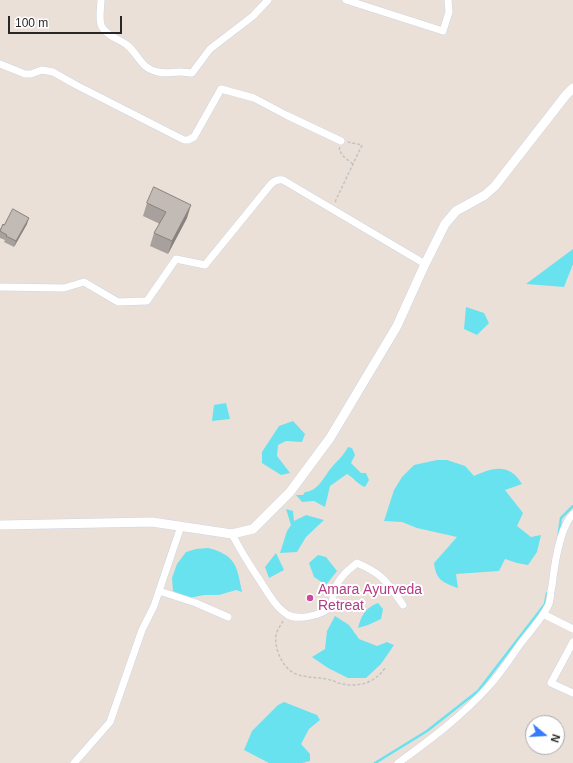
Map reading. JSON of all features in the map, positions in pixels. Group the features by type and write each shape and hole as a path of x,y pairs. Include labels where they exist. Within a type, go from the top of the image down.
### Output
{"street":[{"path":"101,0 100,19 102,27 110,35 128,46 136,54 144,66 164,74 178,72 192,73 210,49 254,16 268,0"},
{"path":"346,0 443,31 449,12 448,0"},
{"path":"0,64 25,74 31,74 42,70 53,72 184,140 194,137 221,89 254,98 341,140"},
{"path":"0,525 152,522 232,534 253,530 290,492 330,438 397,326 445,224 456,211 485,195 495,186 573,88"},
{"path":"0,287 64,288 84,282 118,302 147,301 176,259 205,265 274,180 279,179 426,264"},
{"path":"398,763 435,736 464,712 507,665 543,614 549,605 560,544 569,518 573,514"},
{"path":"74,763 110,722 142,630 154,606 181,526"},
{"path":"232,534 241,552 270,597 292,616 304,618 328,609 332,604 335,587 343,574 356,563 373,570 382,577 403,605"},
{"path":"159,591 196,603 228,617"},
{"path":"543,614 573,629"},
{"path":"573,642 551,683 573,693"}],"path":[{"path":"331,209 362,146 341,140 339,150 353,164"},
{"path":"288,614 276,634 277,649 284,663 294,673 309,678 322,678 340,683 355,684 368,683 375,679 385,668"}],"water":[{"path":"573,249 573,264 564,287 526,284"},
{"path":"466,307 484,313 489,323 477,335 464,329"},
{"path":"226,403 230,419 212,421 214,405"},
{"path":"293,421 305,434 302,442 286,441 278,445 277,456 290,473 281,475 262,463 262,452 279,426"},
{"path":"348,447 352,448 355,455 351,463 361,473 366,473 369,480 365,487 347,474 330,486 325,507 314,501 302,502 296,495 303,495 305,492 318,486"},
{"path":"437,460 447,460 465,466 474,476 488,470 501,469 507,470 517,477 522,484 505,490 523,513 517,526 531,537 541,535 537,552 528,565 505,559 499,571 456,574 458,588 444,582 438,577 434,563 457,537 417,528 402,522 384,521 394,490 402,477 414,465"},
{"path":"286,509 293,511 294,521 306,515 324,520 306,537 297,552 280,553 287,531 291,525"},
{"path":"208,548 224,554 234,563 239,575 242,592 236,590 219,595 204,595 189,598 173,591 172,578 177,564 186,552"},
{"path":"276,553 284,570 269,578 265,567"},
{"path":"318,555 326,557 337,571 326,585 314,577 309,563"},
{"path":"378,603 383,609 381,619 358,628 365,612 370,607"},
{"path":"335,616 349,625 359,639 377,646 387,642 394,645 381,664 366,678 348,678 328,668 312,657 325,649 327,631"},
{"path":"284,702 317,715 320,720 309,729 301,744 310,754 310,761 302,763 269,763 244,750 252,731 278,705"}],"building":[{"path":"154,187 191,205 172,241 154,233 166,212 147,203"},
{"path":"13,209 29,218 16,241 0,231"}],"waterway":[{"path":"558,539 561,518 573,506"},
{"path":"375,763 427,731 478,691 545,604 547,593"}],"place":[{"name":"Amara Ayurveda Retreat","path":"310,598"}]}
